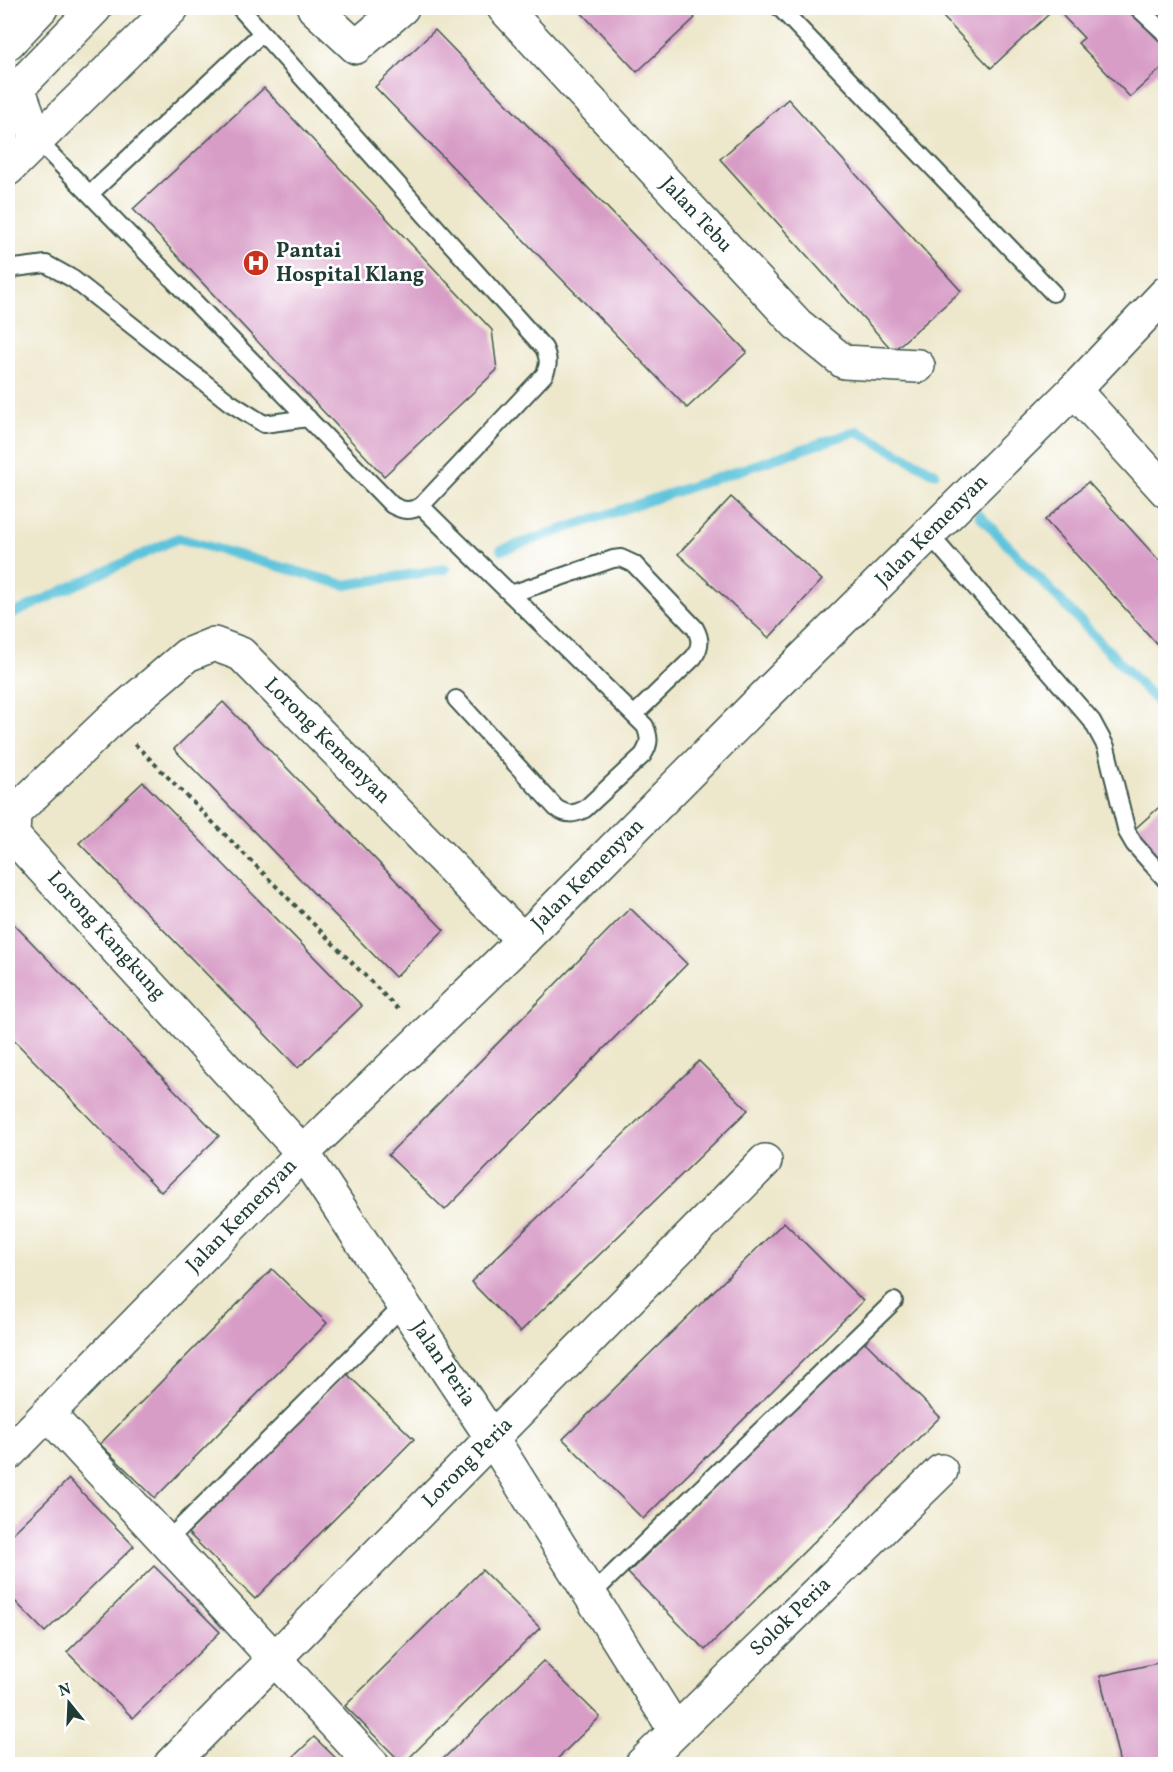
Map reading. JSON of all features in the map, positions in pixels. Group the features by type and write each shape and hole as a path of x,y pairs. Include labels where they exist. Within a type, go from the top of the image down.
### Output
{"main road":[{"path":"8,43 41,8"},
{"path":"37,140 13,93 95,8"},
{"path":"8,169 172,8"},
{"path":"314,8 356,47 402,8"},
{"name":"Jalan Tebu","path":"504,8 797,324 844,362 918,366"},
{"name":"Jalan Kemenyan","path":"8,1454 303,1153 524,940 1074,390 1166,293"},
{"path":"1074,390 1166,491"},
{"name":"Lorong Kemenyan","path":"111,720 187,655 214,644 241,654 524,940"},
{"name":"Lorong Kangkung","path":"111,720 14,813 13,836 303,1153"},
{"name":"Jalan Peria","path":"303,1153 492,1438 675,1730"},
{"name":"Lorong Peria","path":"171,1764 765,1161"},
{"path":"48,1414 372,1764"},
{"name":"Solok Peria","path":"642,1764 941,1471"}],"lane":[{"path":"37,140 392,505 402,510 412,510 421,506 544,375 549,367 548,357 544,348 240,8"},
{"path":"780,8 1053,292"},
{"path":"1138,8 1166,34"},
{"path":"90,194 262,33"},
{"path":"8,272 15,268 46,264 74,279 229,402 264,424 308,418"},
{"path":"421,506 645,726 649,736 649,746 643,755 585,809 576,814 565,814 556,808 456,699"},
{"path":"929,534 1092,721 1106,747 1127,832 1134,844 1166,880"},
{"path":"511,594 613,559 621,558 633,564 695,628 700,637 700,648 694,657 634,715"},
{"path":"591,1595 894,1301"},
{"path":"166,1542 404,1305"}],"path":[{"path":"111,720 425,1035"}],"building":[{"path":"577,8 686,8 695,18 637,72"},
{"path":"953,8 1043,8 1049,14 991,68 943,17"},
{"path":"1072,8 1127,8 1166,48 1166,64 1130,97 1078,43 1084,38 1063,16"},
{"path":"435,30 747,352 687,408 375,87"},
{"path":"264,88 492,330 497,370 384,476 133,209"},
{"path":"788,99 961,291 893,351 720,159"},
{"path":"1088,482 1166,568 1166,654 1045,520"},
{"path":"731,497 822,580 769,638 678,554"},
{"path":"223,702 444,930 395,977 174,749"},
{"path":"143,782 362,1006 298,1068 79,843"},
{"path":"1166,801 1166,875 1128,835"},
{"path":"630,908 687,964 445,1210 388,1155"},
{"path":"8,918 219,1136 161,1192 8,1034"},
{"path":"699,1061 748,1110 520,1332 471,1282"},
{"path":"784,1222 863,1301 643,1519 563,1439"},
{"path":"272,1269 327,1323 155,1498 100,1444"},
{"path":"863,1340 940,1417 705,1650 628,1573"},
{"path":"346,1373 414,1439 255,1599 188,1533"},
{"path":"69,1479 134,1546 45,1632 8,1594 8,1538"},
{"path":"154,1566 220,1632 133,1718 67,1652"},
{"path":"482,1570 540,1628 403,1764 345,1706"},
{"path":"543,1661 600,1717 552,1764 438,1764"},
{"path":"1162,1662 1166,1678 1166,1764 1120,1764 1100,1676"},
{"path":"314,1737 342,1764 286,1764"}],"waterway":[{"path":"501,550 857,431 935,473"},
{"path":"979,515 1166,711"},
{"path":"8,616 178,538 345,585 445,569"}],"place":[{"name":"Pantai Hospital Klang","path":"256,263"}]}
